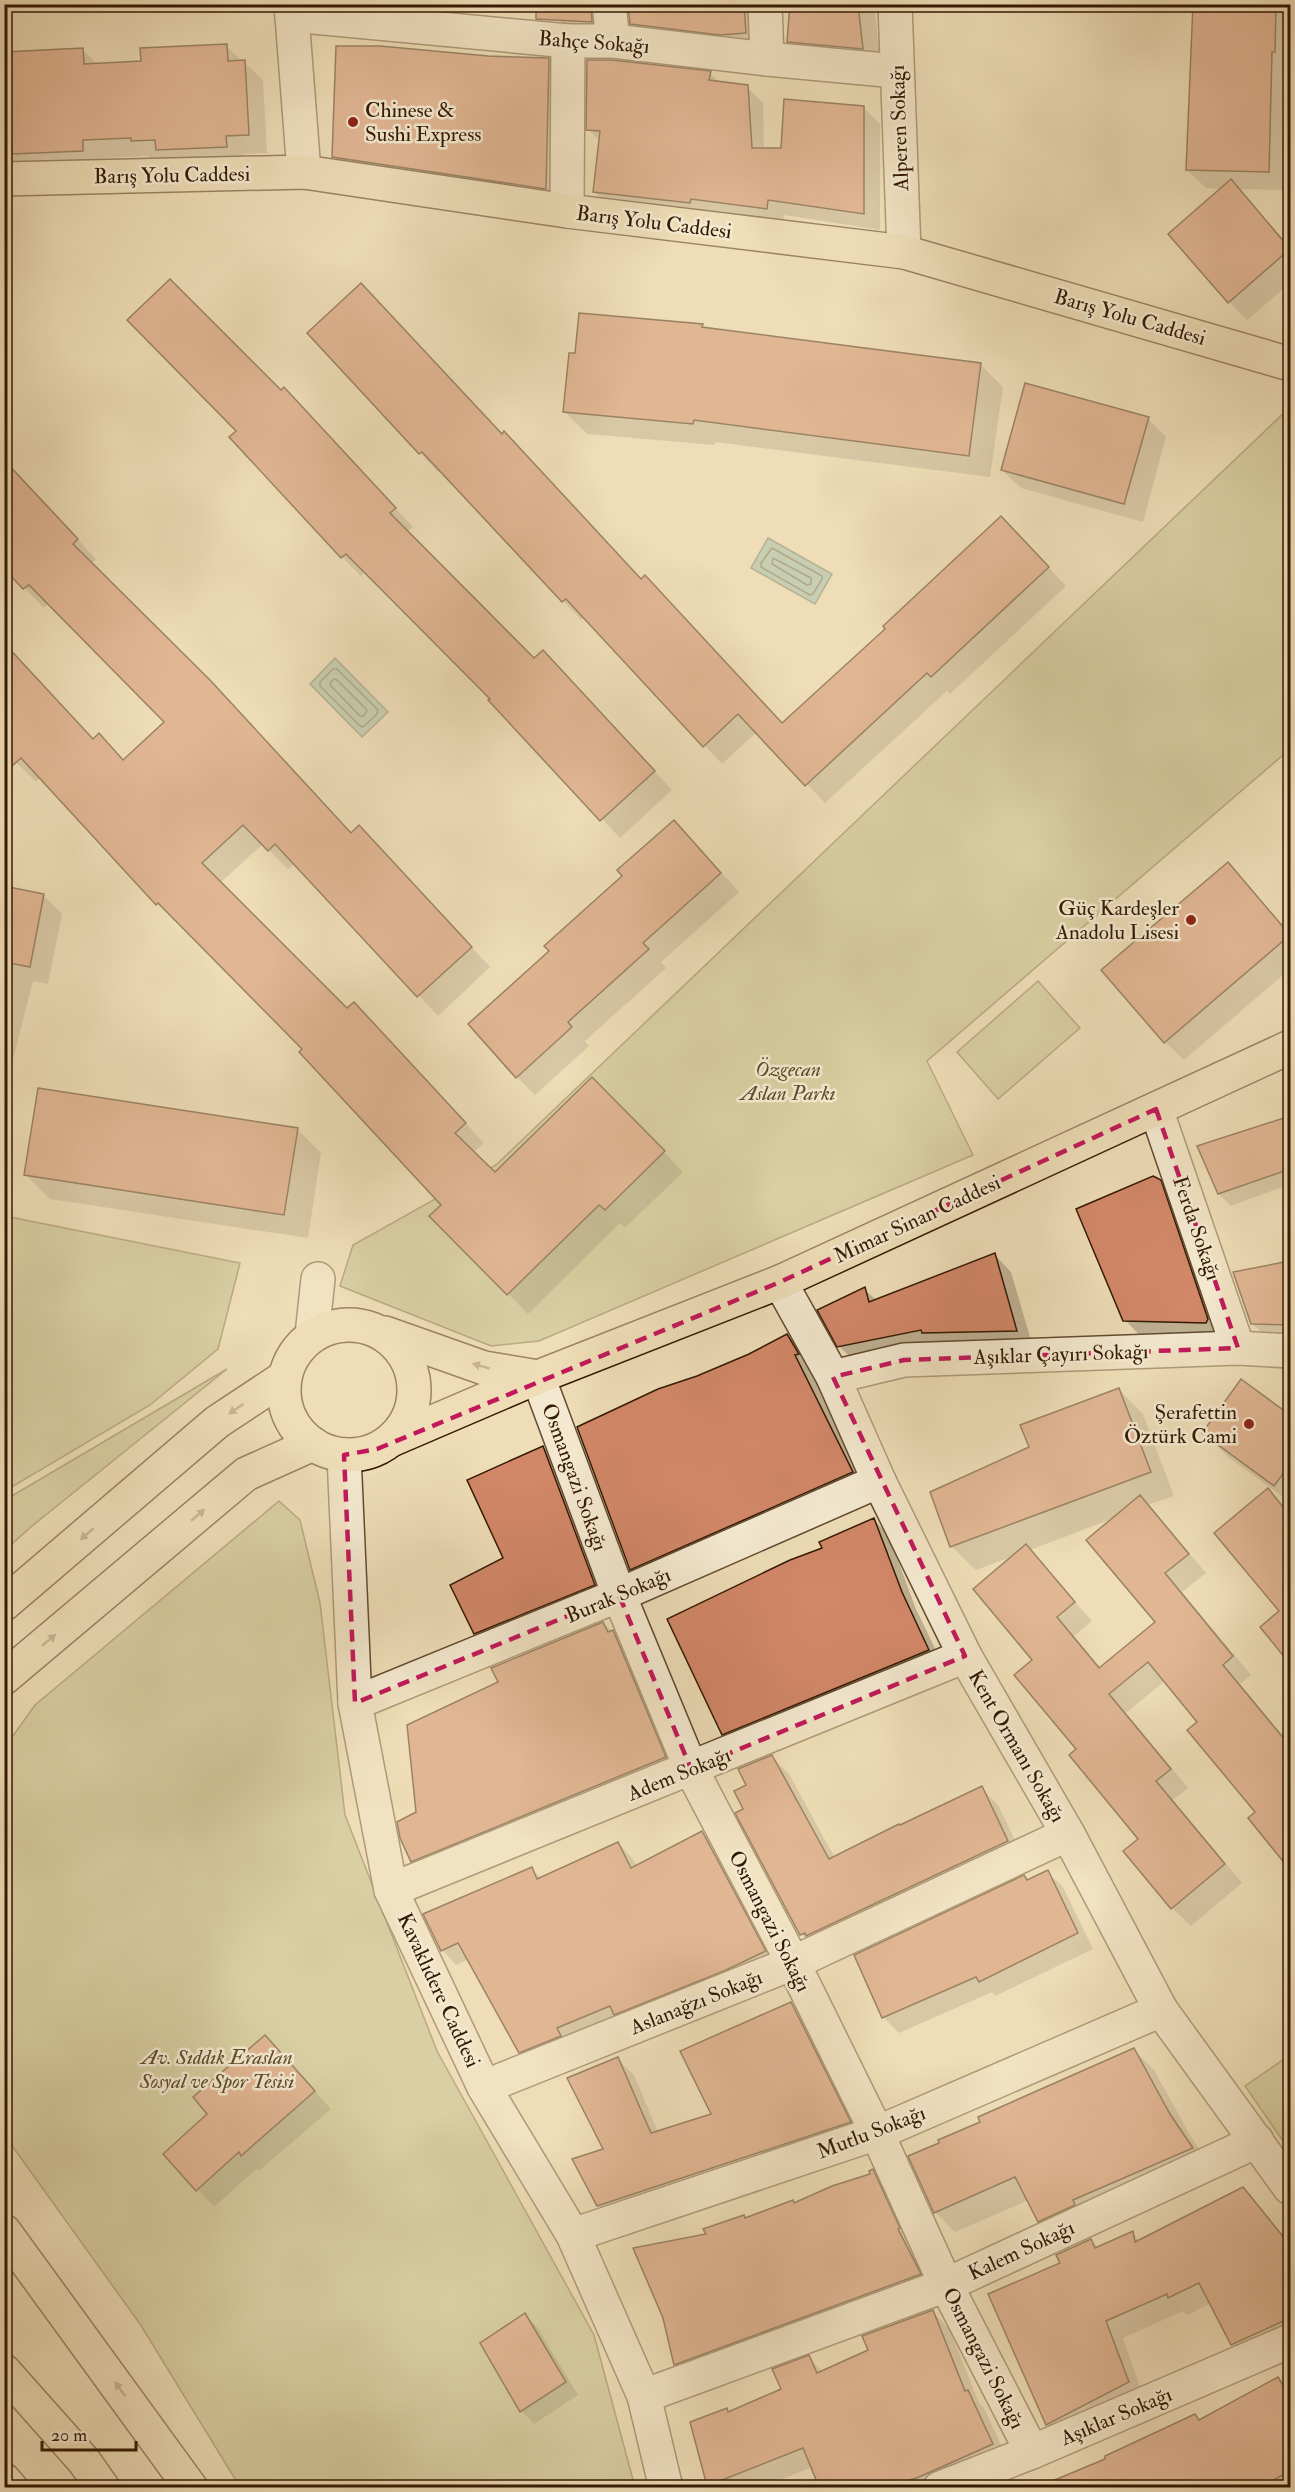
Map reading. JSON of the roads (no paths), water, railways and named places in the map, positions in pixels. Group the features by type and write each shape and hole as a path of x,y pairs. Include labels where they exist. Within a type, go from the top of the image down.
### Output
{"main road":[{"name":"Barış Yolu Caddesi","path":"4,179 304,172 567,211 903,252 1290,364"},
{"name":"Mimar Sinan Caddesi","path":"391,1440 538,1377 780,1282 1290,1047"},
{"path":"375,1329 392,1339 404,1353 414,1380 412,1408 404,1426 391,1440 377,1449 361,1454 344,1455 323,1450 299,1432 289,1416 284,1398 285,1377 299,1347 312,1335 332,1326 354,1324 375,1329 484,1368 538,1377"},
{"path":"4,1604 217,1422 285,1377"},
{"path":"4,1678 246,1474 314,1444"},
{"path":"4,2230 191,2487"},
{"path":"4,2371 103,2487"},
{"path":"4,2480 11,2487"}],"street":[{"path":"609,4 613,41"},
{"path":"765,4 767,59"},
{"name":"Alperen Sokağı","path":"895,4 903,252"},
{"path":"291,10 304,172"},
{"name":"Bahçe Sokağı","path":"291,10 568,41 613,41 896,71"},
{"path":"567,211 568,41"},
{"name":"Ferda Sokağı","path":"1156,1109 1238,1348"},
{"path":"312,1335 318,1279"},
{"name":"Kent Ormanı Sokağı","path":"780,1282 833,1377 879,1481 966,1656 1068,1834 1161,2010 1290,2188"},
{"name":"Aşıklar Çayırı Sokağı","path":"833,1377 904,1360 1238,1348 1290,1351"},
{"name":"Osmangazi Sokağı","path":"538,1377 620,1595 691,1769 793,1963 877,2133 946,2285 1032,2452"},
{"name":"Kavaklıdere Caddesi","path":"344,1455 355,1703 391,1890 484,2087 573,2235 644,2396 666,2487"},
{"name":"Burak Sokağı","path":"355,1703 620,1595 879,1481"},
{"name":"Adem Sokağı","path":"391,1890 966,1656"},
{"name":"Aslanağzı Sokağı","path":"484,2087 793,1963 1068,1834"},
{"name":"Mutlu Sokağı","path":"573,2235 877,2133 1161,2010"},
{"name":"Kalem Sokağı","path":"644,2396 946,2285 1257,2141"},
{"name":"Aşıklar Sokağı","path":"940,2487 1032,2452 1290,2341"}],"water":[{"path":"768,538 832,574 815,604 751,568"},
{"path":"335,658 388,712 362,737 310,684"}],"place":[{"name":"Chinese & Sushi Express","path":"353,122"},
{"name":"Güç Kardeşler Anadolu Lisesi","path":"1191,920"},
{"name":"Şerafettin Öztürk Cami","path":"1249,1424"}],"park label":[{"name":"Özgecan Aslan Parkı","path":"788,1081"},
{"name":"Av. Sıddık Eraslan Sosyal ve Spor Tesisi","path":"217,2069"}]}
